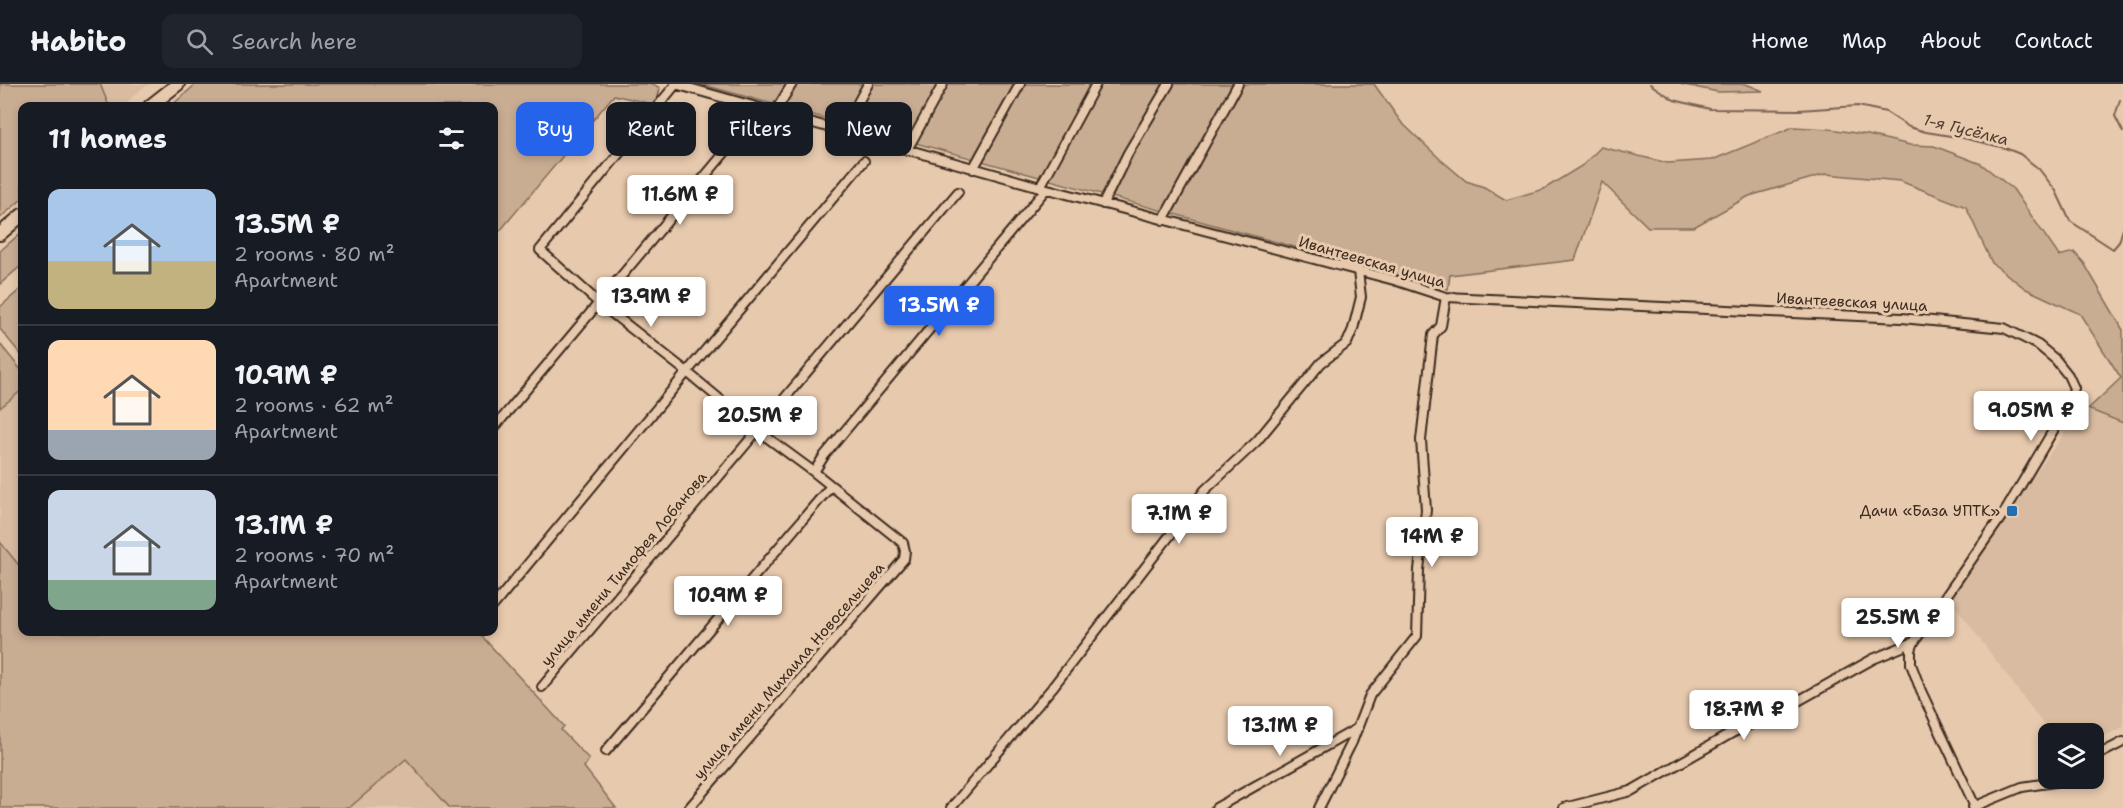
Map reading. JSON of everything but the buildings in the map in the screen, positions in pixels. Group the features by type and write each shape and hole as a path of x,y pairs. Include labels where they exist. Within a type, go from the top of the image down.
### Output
{"main road":[{"path":"155,102 178,84"},
{"path":"0,234 18,218"}],"street":[{"path":"606,752 831,486 757,430 599,303 540,250 675,84"},
{"name":"Ивантеевская улица","path":"675,84 739,102"},
{"path":"781,102 792,84"},
{"path":"858,102 868,84"},
{"path":"912,141 943,84"},
{"path":"973,169 1020,84"},
{"path":"814,472 824,456 1043,188 1096,84"},
{"path":"1103,204 1128,153 1169,84"},
{"path":"1163,220 1238,84"},
{"name":"Ивантеевская улица","path":"912,151 1358,271 1446,297 1902,318 2004,328 2020,335 2038,345 2056,360 2068,375 2074,388 2070,402 2006,510 1914,642"},
{"path":"498,423 722,156"},
{"path":"498,600 864,161"},
{"name":"улица имени Тимофея Лобанова","path":"542,687 958,192"},
{"path":"951,808 1052,688 1205,490 1257,441 1321,363 1347,342 1353,329 1361,297 1358,271"},
{"path":"1319,808 1358,728 1370,695 1417,636 1419,570 1426,510 1421,441 1433,335 1441,326 1446,297"},
{"name":"улица имени Михаила Новосельцева","path":"689,808 904,559 903,543 831,486"},
{"path":"1914,642 1911,650 1911,664 1974,807 2022,787 2038,785"},
{"path":"1564,808 1631,791 1732,733 1789,706 1873,659 1914,642"},
{"path":"1216,808 1358,728"},
{"path":"2104,752 2123,742"}],"shaded area":[{"path":"0,84 100,84 107,102 18,102 18,202 0,218"},
{"path":"100,84 151,84 144,87 128,102 107,102"},
{"path":"196,84 653,84 660,88 657,102 643,102 614,95 594,119 594,102 516,102 516,156 563,156 498,233 498,102 176,102"},
{"path":"700,84 1374,84 1401,122 1440,159 1466,181 1484,187 1506,200 1544,189 1583,165 1601,147 1668,163 1712,160 1793,127 1830,129 1910,145 1934,146 1981,164 2013,189 2059,256 2074,252 2084,263 2123,330 2123,423 2088,409 2121,378 2080,314 2026,289 1992,263 1966,207 1900,181 1826,174 1749,196 1694,227 1648,227 1602,182 1575,260 1450,275 1448,289 912,142 912,102 825,102 825,118 813,115 813,102 766,102"},
{"path":"1680,84 1746,84 1763,91 1718,92"},
{"path":"18,235 18,268 0,284 0,251"},
{"path":"18,291 18,351 0,329 0,307"},
{"path":"0,344 18,366 18,393 0,408"},
{"path":"18,393 18,564 0,542 0,408"},
{"path":"2088,409 2123,423 2123,727 2104,736 2104,723 2043,723 1948,596 2071,424"},
{"path":"0,542 18,564 18,636 482,636 564,726 561,730 589,759 584,767 616,808 450,808 406,759 349,808 0,808"},
{"path":"406,759 450,808 349,808"}],"waterway":[{"name":"1-я Гусёлка","path":"1650,84 1674,100 1710,109 1799,110 1858,106 1886,112 1909,127 1926,132 2005,148 2020,154 2039,169 2056,191 2070,221 2113,249 2119,242 2123,229"},
{"name":"1-я Гусёлка","path":"2120,100 2115,116 2123,132"}],"place":[{"name":"Дачи «База УПТК»","path":"2012,511"}]}
